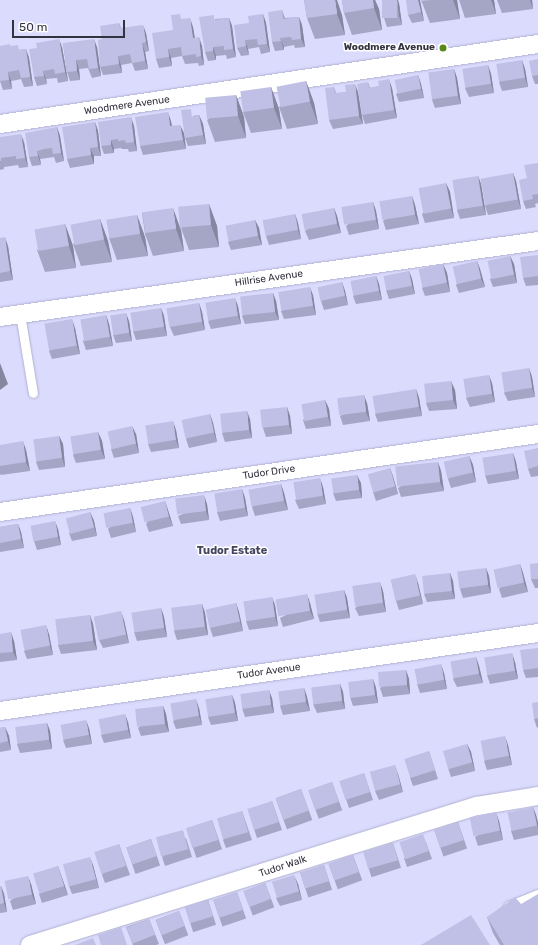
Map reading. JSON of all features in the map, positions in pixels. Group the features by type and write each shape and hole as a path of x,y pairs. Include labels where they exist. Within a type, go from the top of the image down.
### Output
{"street":[{"name":"Woodmere Avenue","path":"0,124 538,44"},
{"name":"Hillrise Avenue","path":"0,317 538,241"},
{"name":"Tudor Drive","path":"0,512 538,434"},
{"name":"Tudor Avenue","path":"0,710 538,633"},
{"name":"Tudor Walk","path":"30,945 477,806 538,796"}],"lane":[{"path":"20,314 33,393"},
{"path":"502,908 538,894"}],"building":[{"path":"304,0 335,0 337,14 307,18"},
{"path":"342,0 373,0 374,8 344,13"},
{"path":"382,0 397,0 397,18 382,18"},
{"path":"406,0 418,0 421,12 408,15"},
{"path":"282,10 283,19 299,17 301,39 292,40 291,37 280,38 281,41 272,42 268,12"},
{"path":"180,14 181,19 190,18 193,38 199,37 201,56 196,57 196,54 182,56 181,47 168,49 169,57 156,59 152,33 173,30 171,15"},
{"path":"263,14 267,44 258,45 257,39 245,40 246,46 237,48 234,25 249,23 248,16"},
{"path":"214,15 214,20 229,18 233,49 224,50 224,46 213,47 213,51 205,52 199,17"},
{"path":"119,23 120,28 143,25 146,42 142,43 145,61 132,63 130,54 118,56 119,64 100,67 98,40 102,39 100,26"},
{"path":"59,39 65,72 55,74 54,69 43,71 44,76 34,77 29,49 37,48 36,43"},
{"path":"94,39 98,68 89,69 87,59 76,60 77,71 67,72 63,43"},
{"path":"10,44 10,46 18,45 19,50 26,49 30,77 21,78 19,70 8,72 9,80 0,81 0,46"},
{"path":"538,59 538,75 532,76 529,61"},
{"path":"522,60 525,78 499,82 496,64"},
{"path":"488,65 491,84 465,88 462,69"},
{"path":"454,69 458,96 432,99 428,73"},
{"path":"418,75 421,89 397,94 395,80"},
{"path":"389,79 394,110 362,115 357,84 368,82 369,88 379,86 378,81"},
{"path":"306,81 310,102 281,107 277,87"},
{"path":"355,84 359,116 329,120 325,88 334,87 335,93 346,92 345,85"},
{"path":"271,87 274,108 243,112 240,91"},
{"path":"236,95 238,116 207,119 205,98"},
{"path":"191,109 192,117 199,115 203,135 185,138 181,110"},
{"path":"168,112 170,126 180,125 183,140 140,146 135,117"},
{"path":"131,117 134,142 126,143 125,140 118,141 118,139 111,140 111,145 101,146 98,122"},
{"path":"95,122 98,147 90,148 91,155 67,159 62,127"},
{"path":"57,127 61,153 53,154 52,148 44,149 37,151 38,156 29,157 25,133"},
{"path":"21,134 25,158 16,159 16,156 1,158 0,161 0,137"},
{"path":"538,163 538,194 532,195 533,199 523,201 519,180 527,178 524,165"},
{"path":"513,173 518,200 485,205 481,179"},
{"path":"478,176 483,206 457,210 452,180"},
{"path":"446,183 451,209 423,214 419,188"},
{"path":"412,196 415,215 382,220 379,201"},
{"path":"373,202 376,220 344,225 341,207"},
{"path":"209,204 211,225 180,228 178,207"},
{"path":"173,208 176,229 145,233 142,212"},
{"path":"334,208 337,224 305,230 302,214"},
{"path":"295,214 298,230 266,236 263,220"},
{"path":"137,215 140,234 109,239 106,220"},
{"path":"100,219 104,240 75,245 71,225"},
{"path":"255,220 258,236 229,241 226,226"},
{"path":"65,224 69,246 38,251 34,229"},
{"path":"5,237 10,271 0,273 0,238"},
{"path":"538,255 538,276 523,278 520,257"},
{"path":"510,256 514,275 491,279 488,261"},
{"path":"477,261 481,279 457,284 453,267"},
{"path":"443,264 447,283 422,288 419,269"},
{"path":"409,271 412,286 386,291 383,276"},
{"path":"376,276 379,291 353,296 350,281"},
{"path":"342,282 345,296 320,301 318,287"},
{"path":"310,287 313,306 281,311 278,292"},
{"path":"273,293 275,312 242,315 240,296"},
{"path":"235,298 238,316 208,320 205,303"},
{"path":"199,303 202,322 169,327 166,308"},
{"path":"161,308 164,327 133,332 130,313"},
{"path":"126,313 129,333 113,335 110,316"},
{"path":"106,315 110,337 84,341 80,320"},
{"path":"72,319 77,346 49,350 44,324"},
{"path":"529,368 532,388 504,392 501,372"},
{"path":"489,375 492,394 466,398 463,379"},
{"path":"451,381 453,400 426,403 424,384"},
{"path":"416,389 419,407 375,414 373,396"},
{"path":"364,395 366,412 339,415 337,398"},
{"path":"325,400 328,417 304,421 301,404"},
{"path":"287,407 289,425 262,428 260,410"},
{"path":"247,411 249,430 222,433 220,414"},
{"path":"210,414 214,433 186,439 182,420"},
{"path":"173,421 176,440 148,444 145,425"},
{"path":"132,426 136,444 112,449 108,432"},
{"path":"98,432 101,450 73,454 70,436"},
{"path":"59,436 62,458 36,461 33,440"},
{"path":"23,441 26,462 0,466 0,445"},
{"path":"538,448 538,466 528,469 524,451"},
{"path":"513,453 516,471 485,476 482,458"},
{"path":"469,456 473,473 447,478 444,462"},
{"path":"438,462 440,482 397,486 395,466"},
{"path":"390,468 395,486 373,493 368,474"},
{"path":"357,475 359,490 333,493 331,479"},
{"path":"320,478 323,496 296,500 293,482"},
{"path":"281,484 284,501 251,506 249,490"},
{"path":"242,489 245,508 217,512 214,493"},
{"path":"204,495 206,511 177,514 175,499"},
{"path":"165,501 169,517 145,523 141,507"},
{"path":"130,508 133,523 106,528 103,513"},
{"path":"90,512 94,527 70,534 66,518"},
{"path":"55,521 58,537 34,541 30,526"},
{"path":"18,524 21,539 0,543 0,527"},
{"path":"538,563 538,579 531,579 530,564"},
{"path":"520,564 524,583 498,588 494,570"},
{"path":"486,568 488,585 459,588 457,572"},
{"path":"450,573 452,591 424,594 422,576"},
{"path":"415,574 420,595 396,601 391,580"},
{"path":"380,582 383,603 355,607 352,586"},
{"path":"344,590 347,610 317,614 314,595"},
{"path":"307,594 310,611 278,616 275,600"},
{"path":"272,597 275,617 246,621 243,602"},
{"path":"236,603 240,622 210,628 206,609"},
{"path":"202,604 205,627 174,631 171,608"},
{"path":"161,608 164,628 134,632 131,613"},
{"path":"121,611 126,634 99,640 94,617"},
{"path":"90,615 93,641 58,645 55,619"},
{"path":"46,625 50,646 24,651 20,630"},
{"path":"11,632 13,652 0,653 0,634"},
{"path":"538,648 538,668 523,670 520,650"},
{"path":"512,653 515,671 487,675 484,657"},
{"path":"476,657 479,674 453,678 450,662"},
{"path":"441,664 444,680 418,685 414,669"},
{"path":"406,670 407,685 379,687 378,672"},
{"path":"373,679 375,695 350,698 348,682"},
{"path":"340,684 342,701 313,704 311,688"},
{"path":"304,688 306,702 280,705 278,692"},
{"path":"269,690 271,705 242,709 240,694"},
{"path":"232,695 235,713 208,717 205,699"},
{"path":"196,699 199,716 173,720 170,704"},
{"path":"538,702 538,718 534,719 532,703"},
{"path":"163,706 165,724 137,727 135,709"},
{"path":"125,714 128,730 102,735 98,719"},
{"path":"86,720 89,735 63,740 60,725"},
{"path":"47,723 49,740 17,744 15,727"},
{"path":"5,727 8,741 0,743 0,728"},
{"path":"505,736 509,756 484,760 480,741"},
{"path":"467,744 472,762 448,769 443,751"},
{"path":"429,751 435,770 410,778 404,759"},
{"path":"395,765 400,784 375,791 370,772"},
{"path":"364,773 370,792 345,800 339,781"},
{"path":"332,782 339,802 315,810 308,790"},
{"path":"301,789 309,811 283,820 276,798"},
{"path":"272,801 279,822 254,830 247,809"},
{"path":"533,807 537,826 512,831 508,812"},
{"path":"242,811 248,832 223,839 217,818"},
{"path":"496,812 500,831 474,836 470,818"},
{"path":"212,820 218,840 192,848 186,828"},
{"path":"458,822 464,840 440,848 434,830"},
{"path":"183,830 188,849 161,857 156,837"},
{"path":"423,834 429,851 405,859 399,842"},
{"path":"151,839 157,856 132,864 126,847"},
{"path":"393,843 398,860 368,869 363,852"},
{"path":"119,844 126,866 101,874 94,852"},
{"path":"353,855 359,872 334,880 328,863"},
{"path":"90,857 96,879 69,886 63,864"},
{"path":"324,865 329,881 305,889 300,872"},
{"path":"58,866 64,886 39,894 33,874"},
{"path":"294,875 299,891 277,898 272,882"},
{"path":"28,876 32,895 8,900 5,881"},
{"path":"265,883 271,899 250,907 244,891"},
{"path":"0,886 4,903 0,904"},
{"path":"237,892 243,910 219,918 213,900"},
{"path":"538,894 538,945 504,945 487,917 515,897 521,904"},
{"path":"208,900 213,916 190,923 185,907"},
{"path":"179,911 185,926 162,935 156,920"},
{"path":"471,915 490,945 421,945"},
{"path":"149,919 155,935 133,943 127,928"},
{"path":"121,927 127,945 101,945 98,935"},
{"path":"93,938 96,945 75,945"}],"place":[{"name":"Woodmere Avenue","path":"443,48"}],"district":[{"name":"Tudor Estate","path":"232,551"}]}
